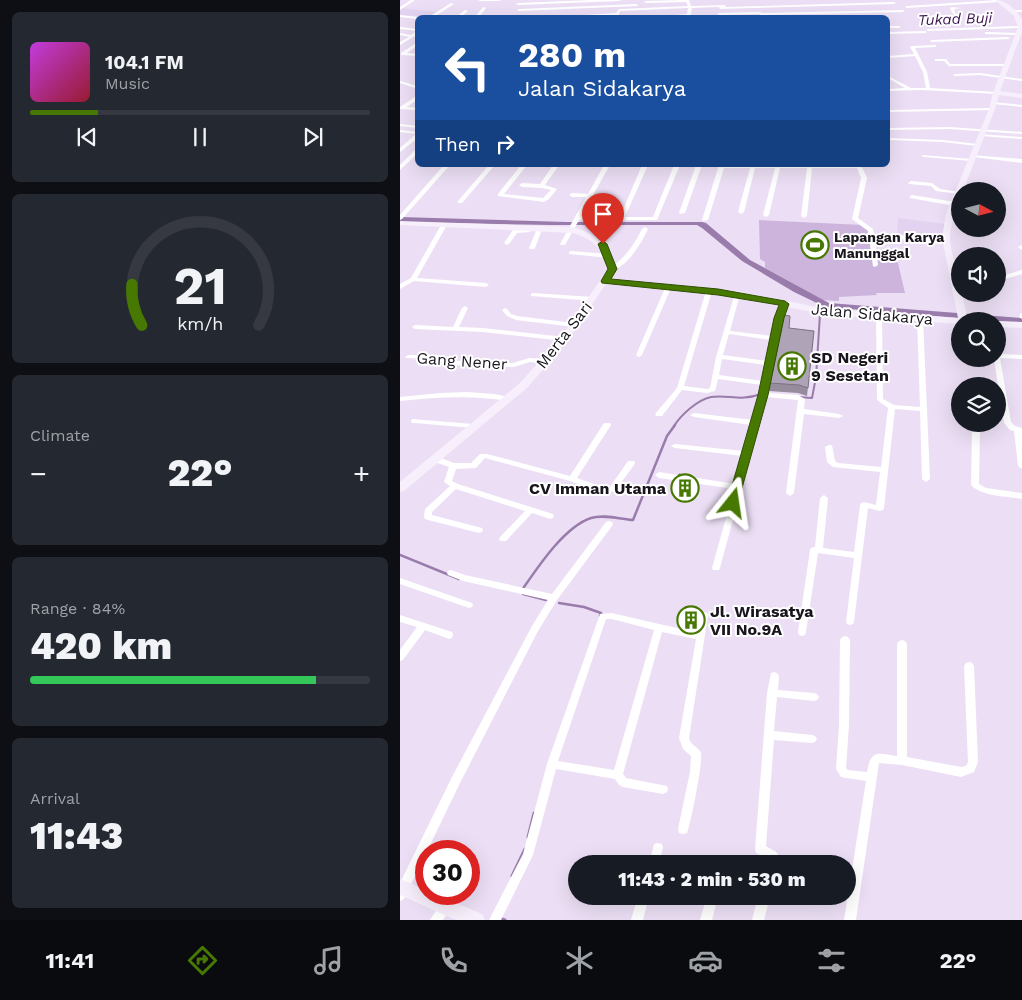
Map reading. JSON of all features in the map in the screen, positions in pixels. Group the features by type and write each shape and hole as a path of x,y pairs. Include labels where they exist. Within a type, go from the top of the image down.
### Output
{"street":[{"path":"400,0 413,0"},
{"path":"402,7 413,0"},
{"path":"480,0 499,0"},
{"path":"475,5 486,0"},
{"path":"518,15 519,10 517,2 619,0"},
{"path":"646,2 687,0 690,8 689,15"},
{"path":"720,8 809,0 842,0"},
{"path":"907,7 999,0 1006,6 1019,27"},
{"path":"754,4 894,3"},
{"path":"435,15 452,4"},
{"path":"754,4 761,15"},
{"path":"519,10 637,5"},
{"path":"616,15 619,10 731,5"},
{"path":"955,14 952,8 1006,6"},
{"path":"478,15 484,8"},
{"path":"641,9 642,15"},
{"path":"461,15 466,11"},
{"path":"719,14 761,15 903,11"},
{"path":"400,16 415,18"},
{"path":"921,25 935,46 912,47 928,76 928,89"},
{"path":"401,26 415,28"},
{"path":"890,27 899,27"},
{"path":"890,33 927,33 1019,27"},
{"path":"932,41 1019,27"},
{"name":"Jalan Sidakarya","path":"963,182 993,106 996,92 1008,65 1019,27"},
{"path":"402,42 415,33"},
{"path":"400,34 413,36"},
{"path":"890,37 906,37"},
{"path":"402,54 415,45"},
{"path":"402,54 415,55"},
{"path":"890,57 917,55"},
{"path":"936,60 944,60 949,65 1008,65"},
{"path":"969,64 973,68"},
{"path":"955,75 980,74 1022,80"},
{"path":"890,78 910,89"},
{"path":"400,82 415,87"},
{"path":"890,90 928,89 996,92 1022,96"},
{"path":"401,108 415,98"},
{"path":"890,111 1022,106"},
{"path":"401,108 415,109"},
{"path":"400,125 415,127"},
{"path":"890,129 1022,133"},
{"path":"400,131 415,134"},
{"path":"982,132 1022,138"},
{"path":"400,151 415,137"},
{"path":"890,140 943,141 977,145"},
{"path":"400,144 407,145"},
{"path":"400,168 415,153"},
{"path":"924,156 1022,161"},
{"path":"401,219 445,167"},
{"path":"460,202 490,167"},
{"path":"522,167 500,195 544,200 554,189 522,185"},
{"path":"542,186 555,167"},
{"path":"563,244 606,167"},
{"path":"621,220 644,167"},
{"path":"507,243 515,231 541,230 575,224 621,220 650,220 657,217 676,167"},
{"path":"682,214 698,167"},
{"path":"705,220 721,167"},
{"path":"741,212 753,167"},
{"path":"766,215 778,167 810,167 804,216"},
{"path":"859,167 864,178 855,219 868,227 872,237 875,265"},
{"path":"911,183 932,185 938,190 951,192"},
{"path":"572,195 589,196"},
{"path":"912,197 951,203"},
{"name":"Jalan Sidakarya","path":"951,214 946,238 951,259"},
{"path":"401,219 444,225 541,230"},
{"path":"575,224 598,239 609,256 612,269 623,262 634,250 645,229"},
{"path":"400,287 413,279 444,225"},
{"path":"532,248 541,230"},
{"path":"872,237 946,238"},
{"path":"571,254 609,256"},
{"name":"Merta Sari","path":"400,488 524,385 546,362 564,339 606,281 612,269"},
{"path":"1006,277 1022,272"},
{"path":"413,279 486,285"},
{"name":"Jalan Sidakarya","path":"606,281 737,294 827,312 951,319"},
{"path":"639,355 668,288"},
{"path":"659,414 680,388 709,291"},
{"path":"533,294 592,299"},
{"path":"680,388 713,389 737,294"},
{"path":"716,568 756,423 774,338 785,304"},
{"path":"455,329 465,308"},
{"path":"505,310 509,315 516,318 574,325"},
{"path":"879,315 881,402 892,407 923,409"},
{"path":"920,318 926,479"},
{"path":"1006,324 1022,325"},
{"path":"415,328 483,330 564,339"},
{"path":"726,332 774,338"},
{"name":"Gang Nener","path":"408,357 438,357 445,362 470,364 514,365 530,360 546,362"},
{"path":"720,357 770,363"},
{"path":"1006,357 1022,357"},
{"path":"999,367 1008,421 1018,429 1022,466"},
{"path":"715,377 766,383"},
{"path":"400,399 462,392 508,398"},
{"path":"763,395 802,399 790,493"},
{"path":"850,622 864,505 880,508 892,407"},
{"path":"801,411 839,416"},
{"path":"694,416 756,423"},
{"path":"441,419 475,424"},
{"path":"415,421 475,424"},
{"path":"572,479 607,425"},
{"path":"976,432 975,485 984,490 1022,496"},
{"path":"675,446 747,454"},
{"path":"829,447 831,462 836,465 885,470"},
{"path":"435,458 453,466 474,466 483,456 487,456 572,479 597,490 612,489 631,463"},
{"path":"453,466 448,482 455,486 550,516"},
{"path":"658,475 738,487"},
{"path":"455,486 428,511 428,517 479,530"},
{"path":"819,550 824,498"},
{"path":"504,539 530,510"},
{"path":"476,920 441,914 401,890 535,629 554,598 609,524"},
{"path":"802,632 814,550 858,555"},
{"path":"451,573 463,578 554,598"},
{"path":"400,581 469,605"},
{"path":"683,829 695,772 696,754 686,746 684,738 704,615"},
{"path":"495,920 528,855 552,764 603,616 612,616 701,636"},
{"path":"400,618 449,635"},
{"path":"400,657 423,626"},
{"path":"618,775 659,628"},
{"path":"844,640 844,725 841,769 845,774 871,777"},
{"path":"902,644 902,761"},
{"path":"850,920 875,759 902,761 961,772 970,769 972,762 969,666"},
{"path":"770,855 760,849 774,676"},
{"path":"772,693 814,697"},
{"path":"769,735 812,739"},
{"path":"552,764 618,775 623,782 663,789"},
{"path":"656,855 658,848"},
{"path":"638,920 642,905"},
{"path":"706,920 710,905"},
{"path":"758,920 762,905"}],"shaded area":[{"path":"403,8 437,12 432,15 415,16 400,15 400,10"},
{"path":"400,217 566,222 702,222 706,223 750,260 829,303 951,312 951,317 825,307 794,292 742,261 697,225 400,222"},
{"path":"898,218 946,224 942,236 897,236"},
{"path":"759,220 863,225 869,230 873,260 896,261 898,263 905,293 876,293 877,295 839,297 839,301 823,300 765,268 765,262 760,259"},
{"path":"1006,317 1022,318 1022,323 1006,322"}],"building":[{"name":"SD Negeri 9 Sesetan","path":"784,315 790,316 789,328 814,331 808,388 799,385 770,383"},
{"path":"679,474 693,477 690,488 674,486"},
{"path":"685,607 698,609 696,617 682,615"}],"waterway":[{"path":"798,397 812,398 816,377 820,314"},
{"path":"674,426 690,408 700,401 717,396 740,398 761,394"},
{"path":"522,590 552,549 581,523 601,516 633,520 667,436 675,425"},
{"path":"400,555 459,579"},
{"path":"523,594 546,600"},
{"path":"559,603 584,607 601,613 600,616"},
{"path":"528,837 534,813"},
{"path":"512,876 525,849"}],"place":[{"name":"Lapangan Karya Manunggal","path":"815,245"},
{"name":"SD Negeri 9 Sesetan","path":"792,366"},
{"name":"CV Imman Utama","path":"685,488"},
{"name":"Jl. Wirasatya VII No.9A","path":"691,620"}],"route":[{"path":"603,244 612,269 606,281 737,294 785,304 775,332 766,383 733,503"}],"water label":[{"name":"Tukad Buji","path":"955,19"}]}
